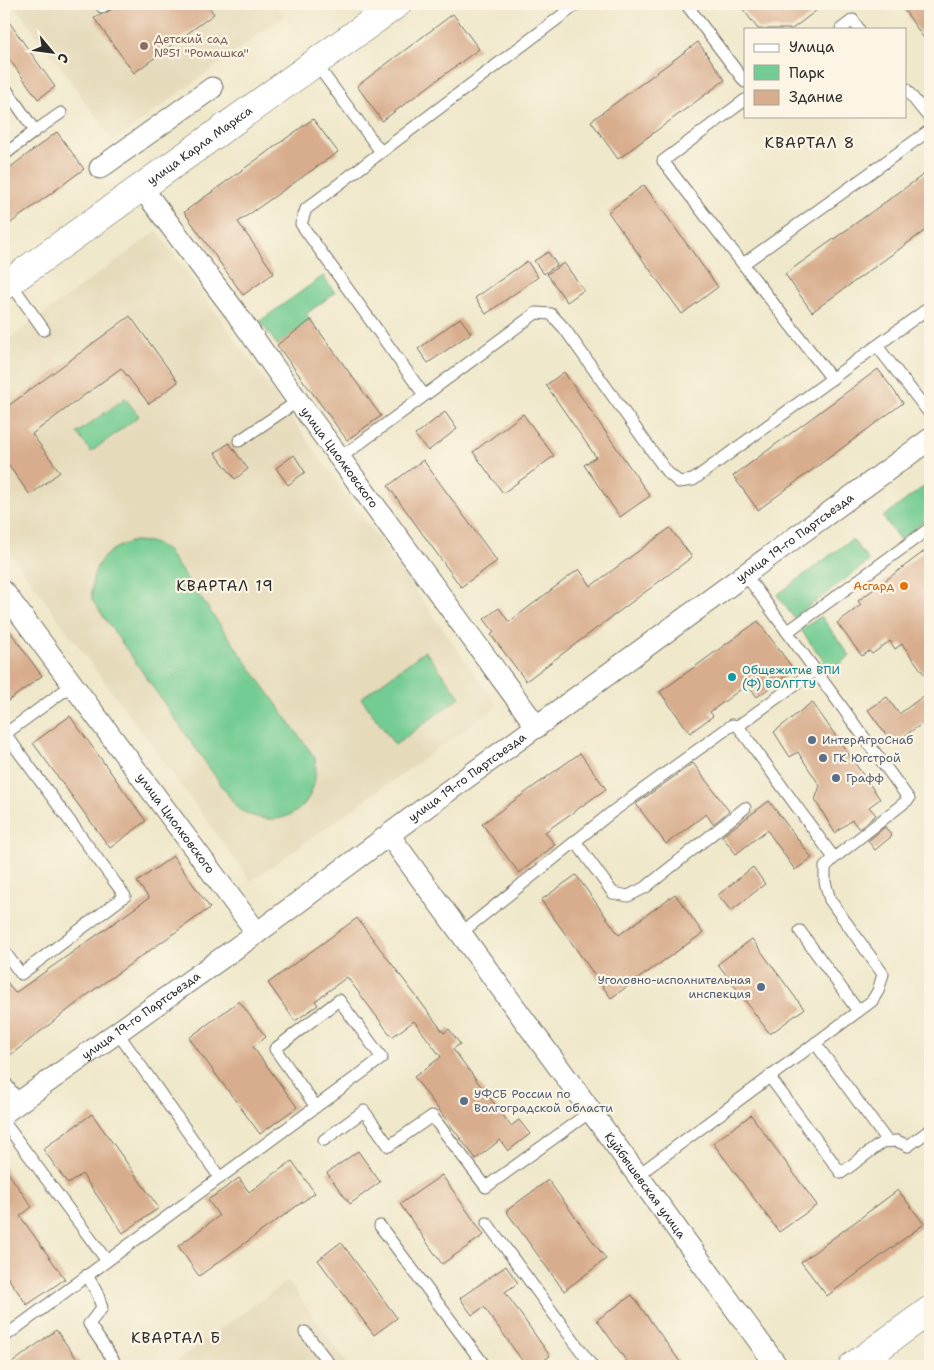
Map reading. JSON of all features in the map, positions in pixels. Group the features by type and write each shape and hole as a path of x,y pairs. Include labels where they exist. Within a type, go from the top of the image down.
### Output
{"street":[{"name":"улица Карла Маркса","path":"7,284 397,4"},
{"path":"100,168 212,88"},
{"name":"улица Циолковского","path":"142,188 234,310 298,401 537,727"},
{"name":"улица 19-го Партсъезда","path":"12,1107 257,933 930,439"},
{"name":"улица Циолковского","path":"4,592 257,933"},
{"name":"Куйбышевская улица","path":"389,835 777,1366"},
{"path":"853,1366 930,1310"}],"lane":[{"path":"424,395 301,224 306,209 577,4"},
{"path":"686,4 744,81"},
{"path":"842,28 853,20 858,28"},
{"path":"316,64 381,152"},
{"path":"4,86 34,131"},
{"path":"906,89 930,120"},
{"path":"744,101 663,161 832,379"},
{"path":"4,155 34,131 61,113"},
{"path":"743,264 930,130"},
{"path":"7,284 44,330"},
{"path":"340,458 536,313 551,314 564,328 667,472 679,482 693,480 930,308"},
{"path":"877,346 930,414"},
{"path":"239,441 298,401"},
{"path":"787,632 930,528"},
{"path":"638,1175 872,1001 878,991 883,974 830,900 825,882 825,867 909,799 745,574"},
{"path":"738,726 815,670"},
{"path":"4,951 22,974 125,896 4,733 72,685"},
{"path":"460,933 612,812 732,725 738,726 834,858"},
{"path":"575,842 613,893 628,896 646,887 746,808"},
{"path":"800,931 858,1011"},
{"path":"4,1337 220,1178 316,1107 382,1058 339,1000 275,1049 316,1107"},
{"path":"117,1032 220,1178"},
{"path":"815,1043 887,1141"},
{"path":"769,1076 841,1173 883,1142 897,1141 908,1146 930,1130"},
{"path":"4,1081 12,1107"},
{"path":"324,1140 364,1112 389,1146 432,1116 486,1187 590,1112"},
{"path":"4,1122 107,1261"},
{"path":"487,1223 592,1366"},
{"path":"380,1226 485,1366"},
{"path":"87,1276 98,1295 102,1308 89,1324 114,1361 108,1366"},
{"path":"305,1332 331,1366"}],"shaded area":[{"name":"Детский сад №51 \"Ромашка\"","path":"14,4 275,4 284,16 114,141"},
{"path":"157,231 498,706 251,881 4,545 4,343"},
{"path":"288,1281 349,1366 169,1366"}],"green space":[{"path":"323,276 335,293 306,314 311,320 277,345 260,321"},
{"path":"125,398 139,416 91,452 77,433"},
{"path":"930,482 930,517 900,540 883,517"},
{"path":"852,539 869,561 794,618 777,595"},
{"path":"134,541 150,542 165,548 315,758 315,776 312,791 305,803 295,812 283,817 269,819 254,816 238,809 92,600 93,578 100,562 114,549"},
{"path":"821,616 850,656 831,671 801,630"},
{"path":"425,651 460,697 395,745 361,698"}],"building":[{"path":"114,4 207,4 214,14 134,73 94,18 111,10"},
{"path":"739,4 825,4 793,28 757,28"},
{"path":"900,4 930,4 930,47"},
{"path":"453,14 479,49 382,121 357,86"},
{"path":"4,15 55,87 38,99 4,52"},
{"path":"698,42 725,80 618,159 591,121"},
{"path":"313,119 338,152 238,222 274,273 243,295 184,212"},
{"path":"57,132 84,169 4,228 4,172"},
{"path":"930,170 930,227 812,312 785,274"},
{"path":"644,185 718,287 682,314 608,212"},
{"path":"548,252 557,265 544,274 534,261"},
{"path":"527,261 538,277 486,314 475,298"},
{"path":"564,263 584,290 567,302 547,274"},
{"path":"130,316 178,382 149,404 121,368 32,434 60,472 30,495 4,459 4,409"},
{"path":"460,318 471,333 428,363 418,349"},
{"path":"311,320 381,416 347,440 277,345"},
{"path":"878,369 903,403 758,510 733,476"},
{"path":"564,372 650,496 620,517 584,465 596,457 546,385"},
{"path":"445,412 457,429 428,451 415,435"},
{"path":"523,414 554,456 503,493 473,452"},
{"path":"229,443 248,469 235,479 215,453"},
{"path":"294,455 305,472 288,485 276,468"},
{"path":"423,460 497,561 461,587 388,486"},
{"path":"670,528 692,557 526,681 491,635 494,632 484,619 499,608 509,622 579,569 591,586"},
{"name":"Асгард","path":"930,547 930,682 902,644 895,649 890,641 872,654 869,651 862,656 837,623 861,605 858,601"},
{"name":"Общежитие ВПИ (Ф) ВОЛГГТУ","path":"758,621 794,670 757,697 748,684 710,712 713,716 690,733 660,692"},
{"path":"4,623 42,676 4,704"},
{"path":"930,691 930,718 893,744 868,710 887,697 899,714"},
{"path":"812,702 880,799 869,807 876,815 859,829 852,820 835,833 815,800 820,786 798,752 790,757 774,732"},
{"path":"70,716 146,821 110,848 33,743"},
{"path":"580,753 606,789 545,832 555,845 519,873 482,824"},
{"path":"693,763 729,811 713,824 706,814 666,844 636,804"},
{"path":"769,801 812,858 795,870 767,830 736,854 722,836"},
{"path":"885,827 892,836 875,850 868,841"},
{"path":"173,856 210,908 95,989 4,1060 4,978 15,993 149,898 137,882"},
{"path":"753,867 765,884 731,911 718,895"},
{"path":"576,875 619,935 675,894 703,933 611,998 541,900"},
{"path":"357,918 444,1033 449,1029 460,1044 453,1049 511,1126 519,1120 530,1134 508,1151 500,1140 476,1159 414,1077 441,1057 414,1021 392,1037 347,977 315,1001 318,1005 295,1021 268,983"},
{"path":"752,939 804,1009 770,1034 718,964"},
{"path":"239,1001 266,1037 253,1047 297,1107 260,1134 189,1038"},
{"path":"92,1114 159,1208 123,1233 82,1174 68,1184 43,1149"},
{"path":"751,1115 817,1205 779,1232 713,1143"},
{"path":"358,1151 380,1182 350,1204 327,1173"},
{"path":"292,1161 315,1193 199,1276 178,1246 219,1216 208,1200 239,1178 249,1192"},
{"path":"4,1167 32,1207 20,1216 65,1279 27,1305 4,1272"},
{"path":"442,1175 484,1235 442,1264 400,1204"},
{"path":"548,1180 606,1259 564,1291 506,1211"},
{"path":"898,1190 924,1224 827,1296 801,1262"},
{"path":"341,1242 397,1318 374,1335 318,1260"},
{"path":"506,1266 518,1283 505,1292 550,1356 536,1366 526,1366 484,1307 472,1315 460,1298"},
{"path":"632,1295 683,1366 630,1366 597,1320"},
{"path":"56,1330 82,1366 8,1366"}],"place":[{"name":"Детский сад №51 \"Ромашка\"","path":"144,46"},
{"name":"Асгард","path":"904,586"},
{"name":"Общежитие ВПИ (Ф) ВОЛГГТУ","path":"732,677"},
{"name":"ИнтерАгроСнаб","path":"812,740"},
{"name":"ГК Югстрой","path":"823,758"},
{"name":"Графф","path":"836,778"},
{"name":"Уголовно-исполнительная инспекция","path":"761,987"},
{"name":"УФСБ России по Волгоградской области","path":"464,1101"}],"district":[{"name":"КВАРТАЛ 8","path":"810,143"},
{"name":"КВАРТАЛ 19","path":"225,586"},
{"name":"КВАРТАЛ Б","path":"176,1338"}]}
